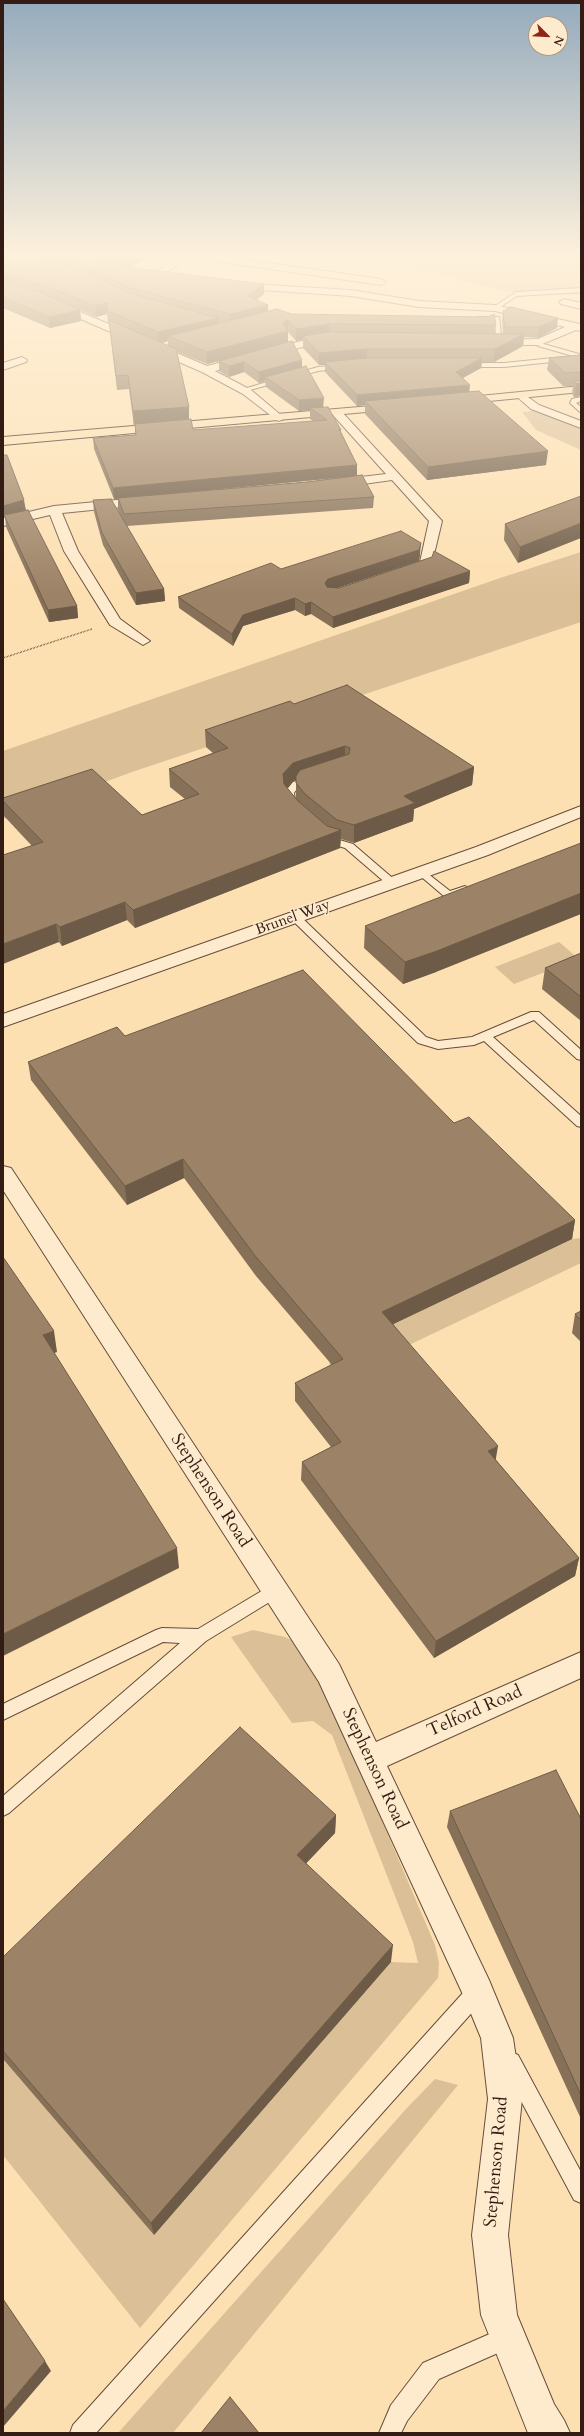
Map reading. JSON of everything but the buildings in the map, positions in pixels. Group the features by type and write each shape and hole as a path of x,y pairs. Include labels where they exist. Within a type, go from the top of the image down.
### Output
{"main road":[{"path":"451,402 581,389"},
{"path":"3,441 404,406"}],"street":[{"path":"200,367 243,390 278,418"},
{"path":"206,370 219,367"},
{"path":"521,395 535,407 581,425"},
{"path":"337,413 436,521 431,536 426,564 393,575"},
{"path":"322,486 395,476"},
{"path":"3,522 22,519 30,514 54,510 164,500"},
{"path":"54,510 71,551 115,622 143,640"},
{"name":"Brunel Way","path":"3,1021 482,851 581,811"},
{"name":"Stephenson Road","path":"3,1173 329,1672 478,1992 497,2038 505,2099 490,2235 499,2315 540,2417 551,2433"},
{"name":"Telford Road","path":"370,1760 581,1664"}],"lane":[{"path":"243,390 318,369 345,367"},
{"path":"581,399 574,400 573,403 581,411"},
{"path":"301,815 290,801 289,793 296,784 324,775"},
{"path":"317,828 332,841 349,846 392,883"},
{"path":"422,872 449,895"},
{"path":"435,901 478,884"},
{"path":"295,917 422,1040 438,1045 474,1041 535,1015 581,1056"},
{"path":"485,1036 581,1123"},
{"path":"3,1807 200,1636 275,1590"},
{"path":"3,1712 162,1635 200,1636"},
{"path":"81,2433 478,1992"},
{"path":"497,2038 581,2193"},
{"path":"390,2433 399,2413 431,2371 508,2337"}],"path":[{"path":"3,658 115,622"}],"shaded area":[{"path":"532,411 581,422 581,450 536,430 522,412"},
{"path":"581,552 581,622 135,771 3,819 3,751 500,578"},
{"path":"559,942 579,959 514,984 495,967"},
{"path":"581,1238 581,1263 344,1376 330,1368 328,1355 572,1239"},
{"path":"253,1630 285,1637 301,1645 331,1701 435,1945 439,1963 438,1978 140,2328 3,2155 3,2059 154,2235 391,1962 418,1963 413,1942 332,1735 313,1721 292,1723 231,1637"},
{"path":"435,2079 458,2085 173,2433 118,2433 407,2108"}]}
